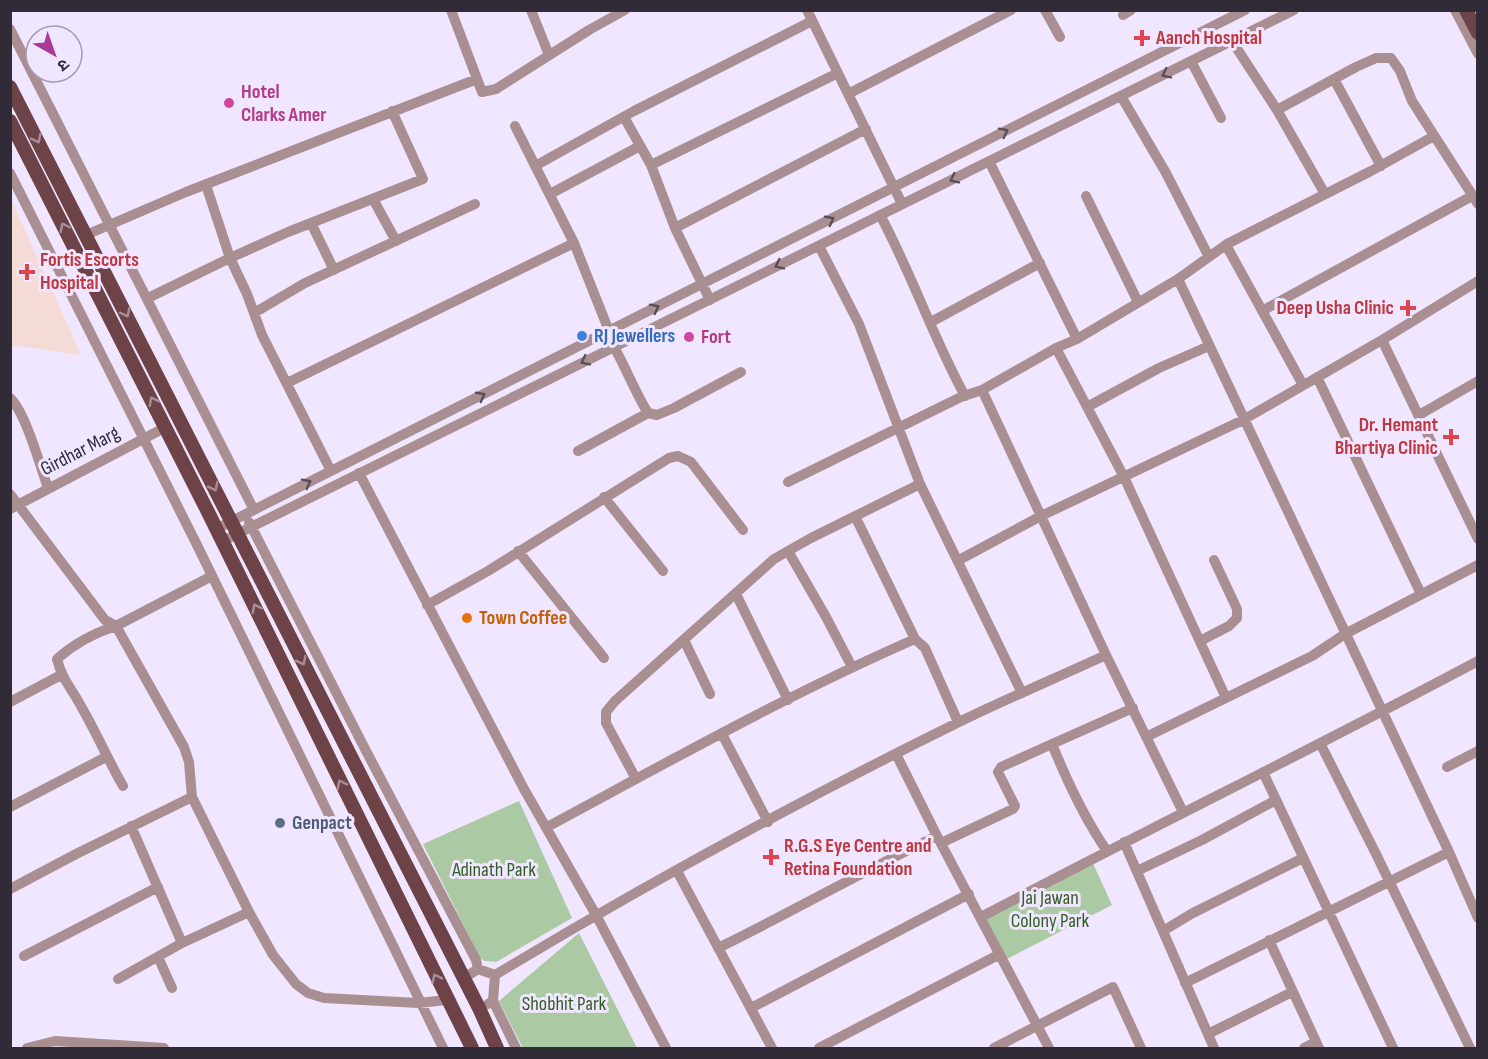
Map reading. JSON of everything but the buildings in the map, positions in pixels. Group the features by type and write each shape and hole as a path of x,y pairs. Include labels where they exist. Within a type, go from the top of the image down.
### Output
{"main road":[{"path":"1466,10 1478,33"},
{"path":"10,87 464,978 497,1048"},
{"path":"10,121 166,426 446,1000 472,1048"}],"street":[{"path":"451,10 482,92 496,89 607,15 625,10"},
{"path":"531,10 549,55"},
{"path":"849,94 1011,10"},
{"path":"1045,10 1060,37"},
{"path":"219,535 235,527 250,512 1245,10"},
{"path":"235,527 251,526 1294,10"},
{"path":"1455,10 1478,54"},
{"path":"535,166 809,16 902,204"},
{"path":"10,29 148,298 250,512 251,526 476,960 478,969"},
{"path":"1232,41 1325,194"},
{"path":"1262,312 1475,200 1412,100 1400,71 1391,58 1376,58 1276,110"},
{"path":"1191,61 1221,118"},
{"path":"651,165 838,74"},
{"path":"86,235 206,185 477,79"},
{"path":"1334,79 1381,166"},
{"path":"1121,96 1166,173 1209,257"},
{"path":"148,298 230,258 310,223 423,179 392,111"},
{"path":"624,117 651,165 675,228 710,300"},
{"path":"515,126 574,243 609,331"},
{"path":"675,228 866,129"},
{"path":"788,482 897,428 982,390 1056,348 1077,339 1178,279 1226,245 1381,166 1434,136"},
{"path":"550,194 640,146"},
{"path":"989,161 1077,339"},
{"path":"10,173 319,791 419,1003 443,1048"},
{"path":"206,185 230,258 262,335 331,471"},
{"path":"1086,196 1138,302"},
{"path":"373,199 396,241"},
{"path":"254,313 305,284 475,204"},
{"path":"880,216 894,240 947,362 965,396"},
{"path":"310,223 334,270"},
{"path":"287,383 574,243"},
{"path":"1226,245 1303,385"},
{"path":"819,246 859,324 920,484 1022,693"},
{"path":"930,322 1040,263"},
{"path":"1178,279 1478,918"},
{"path":"958,560 1041,516 1244,420 1478,281"},
{"path":"1382,340 1478,539"},
{"path":"1087,407 1209,346"},
{"path":"614,347 648,412 657,415 741,372"},
{"path":"1056,348 1124,477 1226,698"},
{"path":"1317,377 1421,594"},
{"path":"1419,415 1478,381"},
{"path":"982,390 1106,655 1184,812"},
{"path":"10,398 15,402 26,425 48,488"},
{"path":"578,450 648,412"},
{"name":"Girdhar Marg","path":"15,506 166,426"},
{"path":"427,605 488,571 669,458 678,456 691,462 743,531"},
{"path":"359,473 524,789 596,915 666,1048"},
{"path":"636,779 606,723 606,711 615,701 774,559 920,484"},
{"path":"10,494 15,506 105,620 116,626 184,747 189,762 192,797 249,912 284,970 296,984 308,993 324,998 419,1003 446,1000"},
{"path":"604,497 663,571"},
{"path":"855,516 915,639 925,648 958,722"},
{"path":"518,551 604,657"},
{"path":"788,551 852,667"},
{"path":"1200,640 1229,627 1237,618 1237,609 1214,560"},
{"path":"1146,737 1312,656 1345,634 1478,565"},
{"path":"123,786 82,707 61,675 57,659 69,648 97,632 116,626 212,576"},
{"path":"736,594 788,700"},
{"path":"547,827 852,667 915,639"},
{"path":"684,640 710,693"},
{"path":"495,975 596,915 896,754 958,722 1106,655"},
{"path":"981,917 1478,661"},
{"path":"10,702 61,675"},
{"path":"718,948 808,903 874,866 1013,809 1015,806 998,772 1001,767 1132,708"},
{"path":"722,734 768,822"},
{"path":"1320,743 1471,1048 1478,1041"},
{"path":"1052,744 1089,821 1107,851"},
{"path":"896,754 1049,1048"},
{"path":"1447,767 1477,754"},
{"path":"10,807 106,757"},
{"path":"1263,772 1393,1048"},
{"path":"10,889 192,797"},
{"path":"1137,871 1202,840 1276,800"},
{"path":"131,826 182,943"},
{"path":"1124,842 1214,1048"},
{"path":"1185,983 1449,852"},
{"path":"1163,931 1191,914 1303,858"},
{"path":"677,871 772,1048"},
{"path":"24,957 158,887"},
{"path":"751,1008 969,894"},
{"path":"118,979 182,943 249,912"},
{"path":"1269,940 1317,1045 1304,1048"},
{"path":"819,1048 1000,954"},
{"path":"159,957 172,988"},
{"path":"478,969 495,975"},
{"path":"464,978 478,969"},
{"path":"495,975 493,1001 516,1048"},
{"path":"994,1048 1113,987 1141,1048"},
{"path":"1208,1034 1292,992"},
{"path":"479,1008 493,1001"},
{"path":"27,1048 55,1041 73,1045 162,1048"}],"shaded area":[{"name":"Fortis Escorts Hospital","path":"11,199 81,355 11,345"}],"green space":[{"name":"Adinath Park","path":"519,801 572,918 496,962 485,961 480,958 423,844"},
{"name":"Jai Jawan Colony Park","path":"1091,859 1112,905 1003,961 981,917"},
{"name":"Shobhit Park","path":"579,933 637,1048 523,1048 499,1001"}],"place":[{"name":"Aanch Hospital","path":"1142,38"},
{"name":"Hotel Clarks Amer","path":"229,103"},
{"name":"Fortis Escorts Hospital","path":"27,272"},
{"name":"Deep Usha Clinic","path":"1408,308"},
{"name":"RJ Jewellers","path":"582,336"},
{"name":"Fort","path":"689,337"},
{"name":"Dr. Hemant Bhartiya Clinic","path":"1451,437"},
{"name":"Town Coffee","path":"467,618"},
{"name":"Genpact","path":"280,823"},
{"name":"R.G.S Eye Centre and Retina Foundation","path":"771,857"}]}
